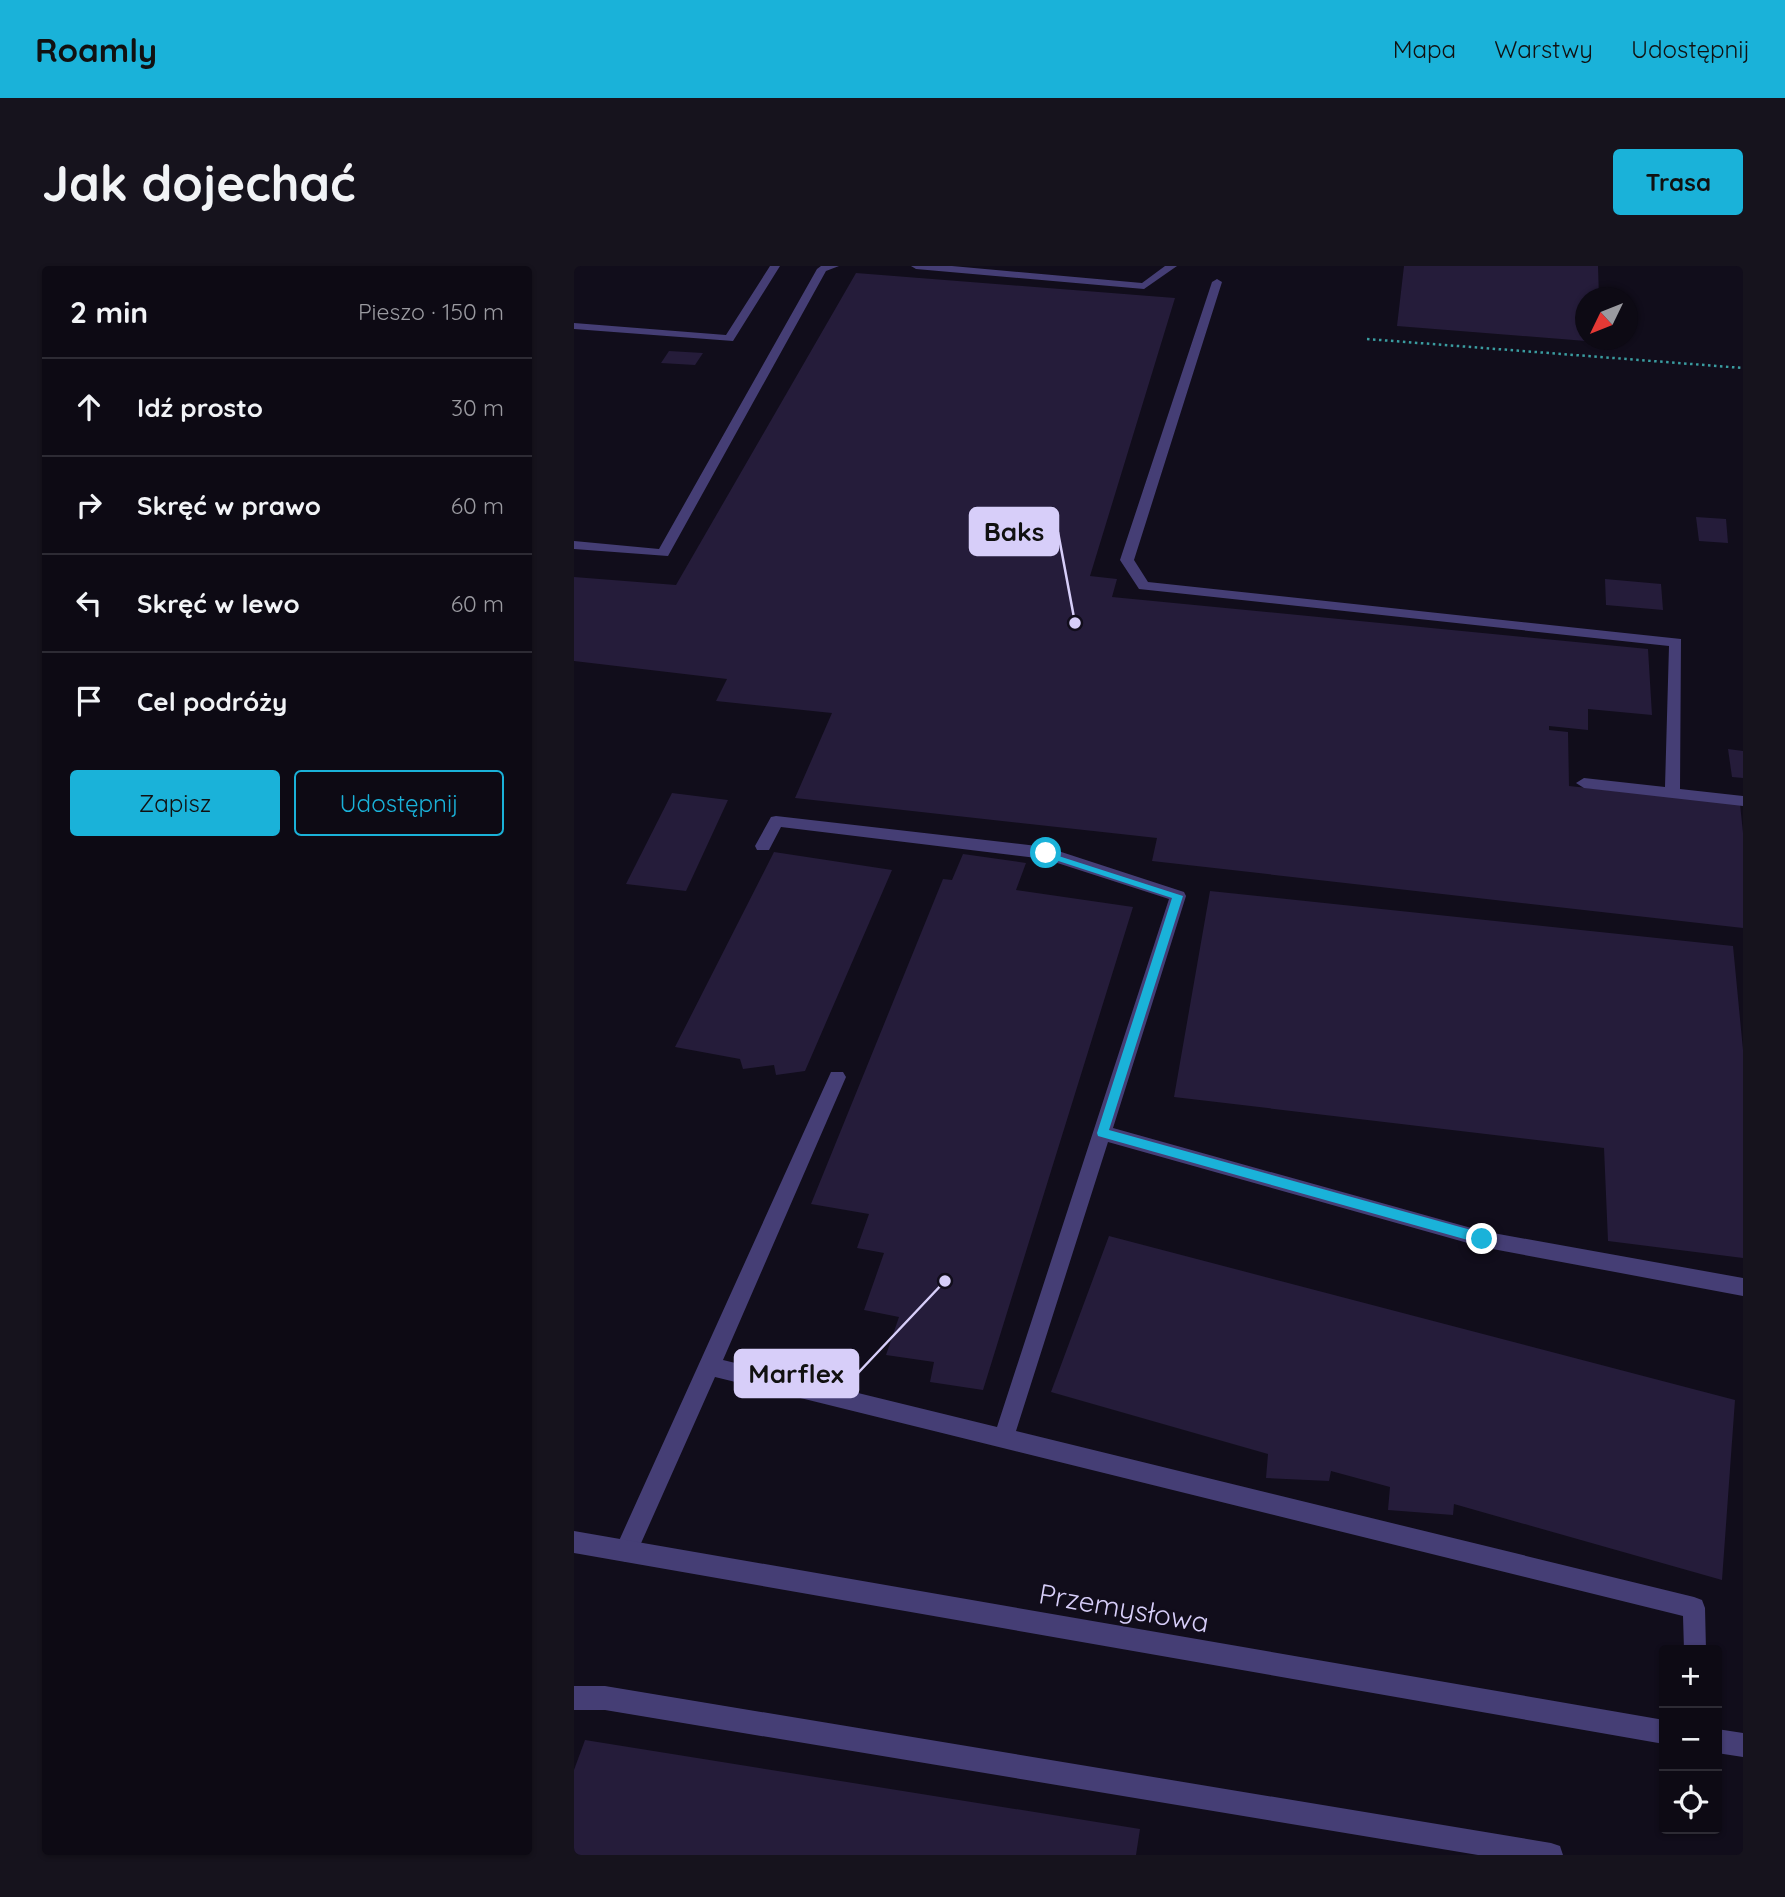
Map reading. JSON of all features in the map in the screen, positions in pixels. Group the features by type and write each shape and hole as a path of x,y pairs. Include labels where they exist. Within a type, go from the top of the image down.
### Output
{"street":[{"path":"574,326 729,339 775,266"},
{"path":"574,545 663,552 822,269 834,266"},
{"path":"916,266 1144,286 1172,266"},
{"path":"1217,282 1127,559 1144,586 1676,642 1672,792"},
{"path":"1584,783 1743,801"},
{"path":"763,846 776,821 1046,853 1178,896 1004,1438"},
{"path":"626,1551 837,1077"},
{"path":"1102,1133 1482,1239 1743,1287"},
{"path":"710,1366 1694,1608 1695,1645"},
{"name":"Przemysłowa","path":"574,1542 1659,1731"},
{"path":"574,1698 605,1698 1551,1855"},
{"path":"1722,1742 1743,1745"}],"path":[{"path":"1367,339 1743,368"}],"building":[{"path":"1404,266 1598,266 1599,287 1575,287 1575,340 1397,326"},
{"path":"856,273 1175,298 1090,576 1117,579 1112,597 1648,649 1652,715 1588,709 1588,730 1549,726 1549,730 1568,732 1569,786 1740,804 1743,833 1743,928 1152,861 1157,838 795,798 832,713 716,701 727,679 574,661 574,577 676,585"},
{"path":"669,351 703,353 695,365 661,363"},
{"path":"1696,517 1726,519 1728,543 1699,541"},
{"path":"1605,579 1661,584 1663,610 1606,605"},
{"path":"1728,749 1743,751 1743,778 1732,777"},
{"path":"672,793 728,800 686,891 626,884"},
{"path":"774,852 892,870 805,1071 776,1075 774,1065 743,1069 740,1059 675,1047"},
{"path":"963,854 1026,863 1016,890 1133,907 983,1390 930,1382 934,1362 886,1355 899,1317 864,1310 884,1253 857,1248 869,1214 811,1204 943,879 952,880"},
{"path":"1210,891 1733,946 1743,1050 1743,1258 1608,1241 1604,1148 1174,1097"},
{"path":"1109,1236 1735,1400 1722,1580 1454,1504 1453,1515 1388,1510 1390,1487 1331,1471 1329,1481 1266,1478 1268,1454 1051,1392"},
{"path":"585,1740 1140,1829 1136,1855 574,1855 574,1770"}],"place":[{"name":"Baks","path":"1075,623"},
{"name":"Marflex","path":"945,1281"}],"route":[{"path":"1046,853 1178,896 1102,1133 1482,1239"}]}
